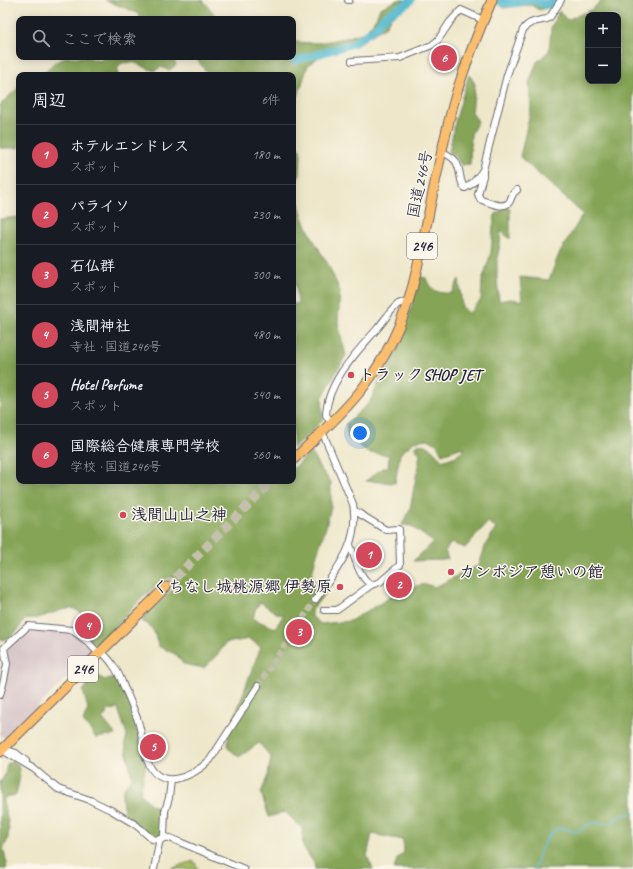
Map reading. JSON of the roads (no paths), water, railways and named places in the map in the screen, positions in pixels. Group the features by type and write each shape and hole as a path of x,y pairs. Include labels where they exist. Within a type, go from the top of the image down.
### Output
{"highway":[{"name":"国道246号","path":"296,457 346,408 361,390 377,368 398,329 409,300 457,92 473,46 492,0"},
{"name":"246","path":"4,751 100,652 166,587"}],"street":[{"path":"517,190 513,193 509,203 504,206 480,199 478,194 507,75 523,30 529,23 550,17 561,0"},
{"path":"352,61 400,58 432,45 438,40 460,10 483,20"},
{"path":"442,152 452,156 455,159 462,186 465,188 470,185 483,170"},
{"path":"331,422 326,415 328,403 331,392 343,370 395,307 398,304 409,300"},
{"path":"315,600 340,563 350,545 354,531 355,511 350,495 322,431"},
{"path":"324,610 337,610 371,585 380,582 400,565 399,529 386,530 355,511"},
{"path":"350,545 361,574 371,585"},
{"path":"0,695 7,664 4,648 28,626 72,630 100,652 114,666 138,720 147,761 161,778 171,780 189,775 201,768 210,760 258,686"},
{"path":"4,751 41,774 58,789 90,800 111,810 136,825 152,839 170,838 244,869"},
{"path":"154,869 159,842 164,835 165,811 169,798 171,780"}],"waterway":[{"path":"295,61 354,43 375,28 385,16 411,0"},
{"path":"499,1 518,3 530,0"},
{"path":"532,0 547,5 554,0"},
{"path":"534,869 537,858 546,839 555,830 562,828 575,832 591,823 610,823 624,815 633,813"}],"tunnel":[{"path":"166,587 269,484"},
{"path":"258,686 315,600"}],"place":[{"name":"国際総合健康専門学校","path":"444,58"},
{"name":"トラックSHOP JET","path":"351,375"},
{"name":"浅間山山之神","path":"123,515"},
{"name":"ホテルエンドレス","path":"369,555"},
{"name":"カンボジア憩いの館","path":"451,572"},
{"name":"パライソ","path":"399,585"},
{"name":"くちなし城桃源郷 伊勢原","path":"340,587"},
{"name":"浅間神社","path":"88,626"},
{"name":"石仏群","path":"299,632"},
{"name":"Hotel Perfume","path":"153,747"}]}
